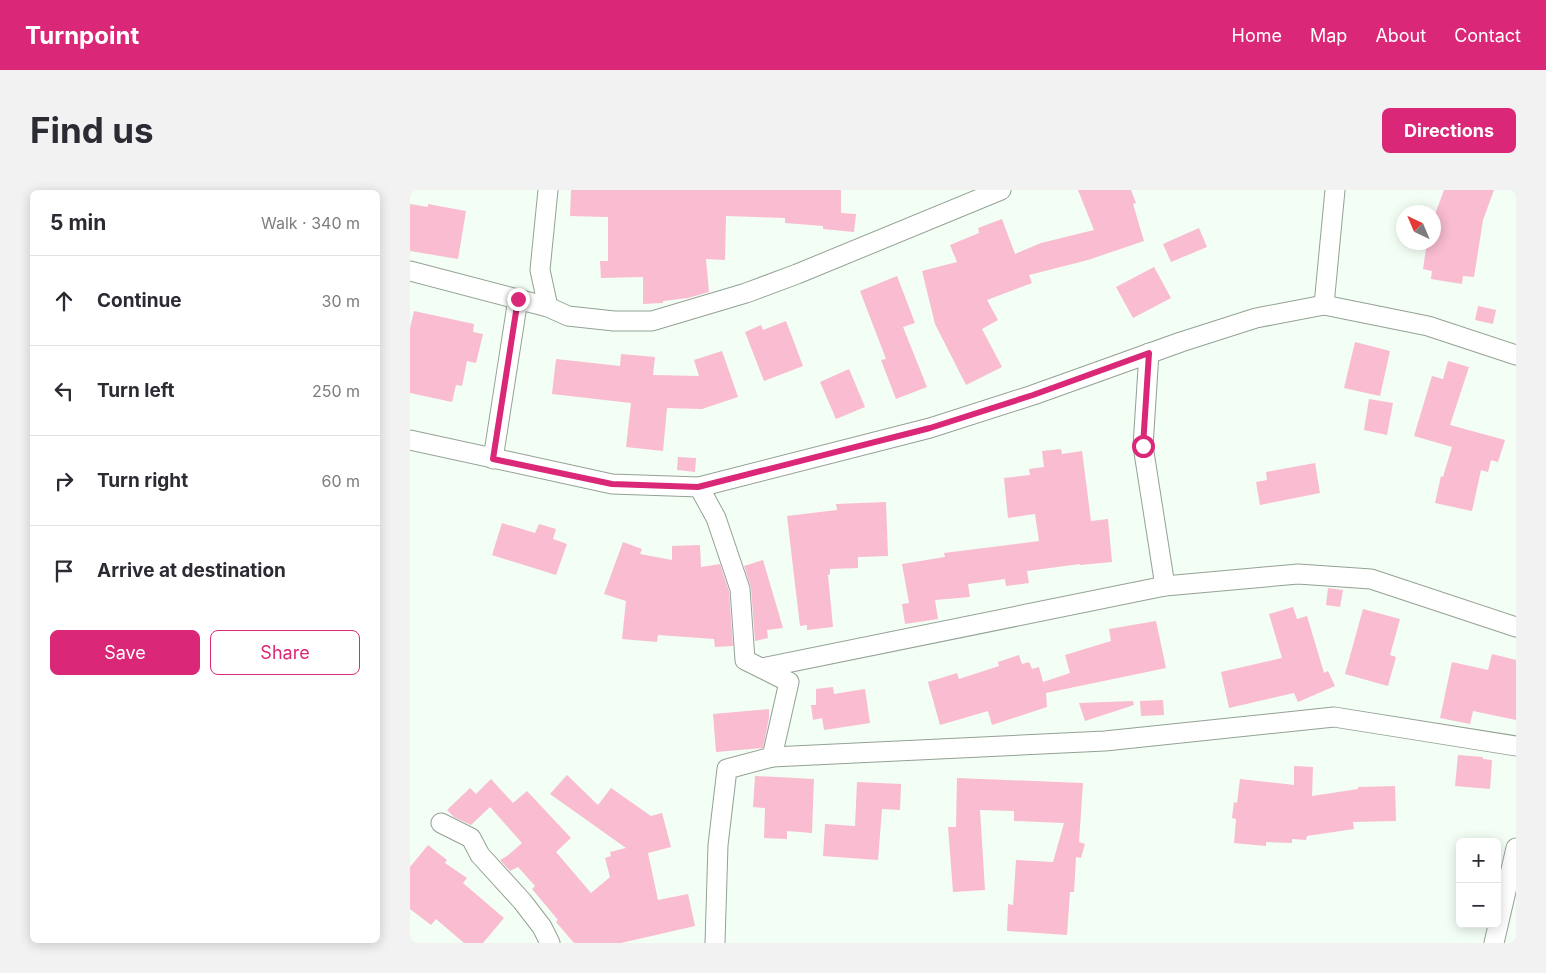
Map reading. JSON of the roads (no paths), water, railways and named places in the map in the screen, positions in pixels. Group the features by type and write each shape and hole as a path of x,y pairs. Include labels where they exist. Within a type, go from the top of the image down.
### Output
{"street":[{"path":"548,190 540,270 548,306"},
{"path":"410,270 548,306 568,316 614,321 652,320 746,293 1001,190"},
{"path":"1324,305 1335,190"},
{"path":"493,459 518,299"},
{"path":"410,440 612,484 698,487 930,428 1033,395 1149,353 1256,318 1324,305 1428,326 1516,355"},
{"path":"1149,353 1143,446 1165,586"},
{"path":"698,487 716,518 740,590 745,660 790,682 772,757"},
{"path":"762,668 1165,586 1298,574 1372,579 1516,627"},
{"path":"715,943 718,845 727,769 772,757 1105,741 1334,717 1516,746"},
{"path":"441,823 471,838 480,855 522,901 542,927 550,943"},
{"path":"1494,943 1516,848"}]}
